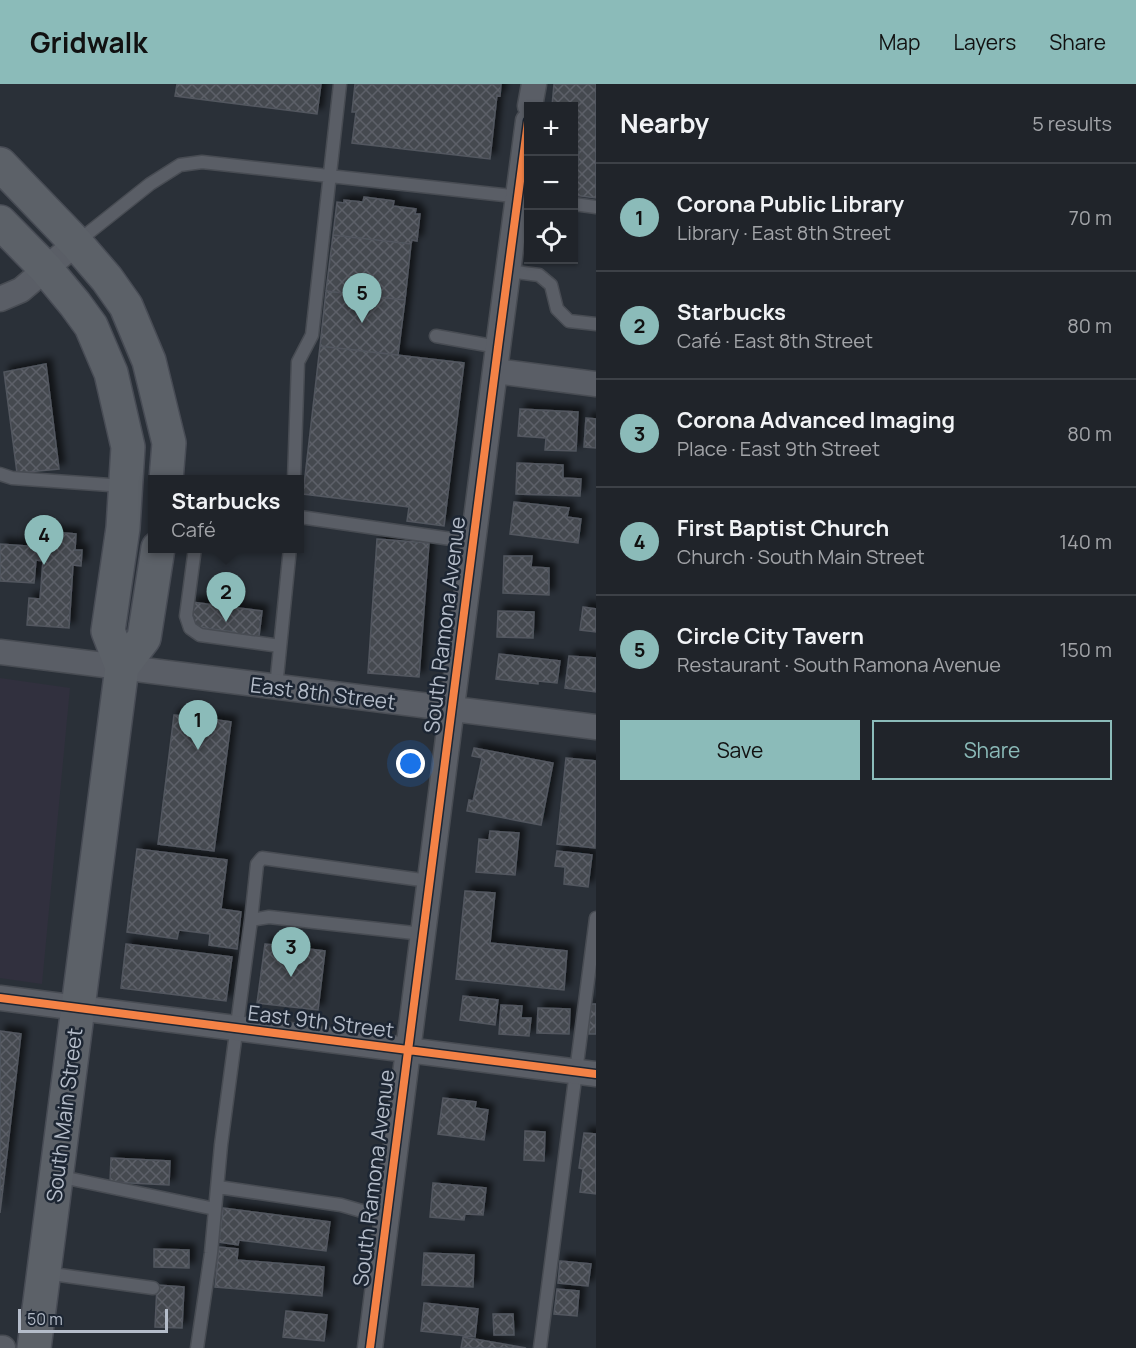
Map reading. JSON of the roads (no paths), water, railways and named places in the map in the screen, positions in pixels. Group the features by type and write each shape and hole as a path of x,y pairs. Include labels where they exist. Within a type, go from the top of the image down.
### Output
{"main road":[{"path":"0,164 76,243 107,279 126,306 149,361 169,444 166,475"},
{"name":"South Main Street","path":"0,222 46,270 91,326 111,374 128,447 123,528 108,631 122,667 34,1348"},
{"name":"South Main Street","path":"122,667 144,638 157,553"}],"street":[{"path":"532,102 534,84"},
{"name":"South Ramona Avenue","path":"370,1348 472,542 508,271 523,197 526,156"},
{"path":"0,299 21,290 76,243"},
{"path":"495,371 596,384"},
{"name":"East 8th Street","path":"0,652 596,727"},
{"name":"East 9th Street","path":"0,998 586,1073"}],"lane":[{"path":"294,475 298,362 312,335 340,84"},
{"path":"76,243 150,183 180,165 202,162 523,197"},
{"path":"578,205 596,207"},
{"path":"508,271 539,276 550,285 557,309 569,321 596,324"},
{"path":"436,336 498,347"},
{"path":"0,474 12,478 125,486"},
{"path":"304,518 472,542"},
{"path":"194,553 186,616 190,628 200,635 280,646"},
{"path":"276,687 290,553"},
{"path":"197,1348 258,864 262,858 429,881"},
{"path":"251,920 269,917 423,934"},
{"path":"540,1348 586,1073 596,918"},
{"path":"56,1175 215,1209"},
{"path":"218,1187 341,1205 386,1218"},
{"path":"44,1273 153,1288"}],"place":[{"name":"Circle City Tavern","path":"362,323"},
{"name":"First Baptist Church","path":"44,565"},
{"name":"Starbucks","path":"226,622"},
{"name":"Corona Public Library","path":"198,750"},
{"name":"Corona Advanced Imaging","path":"291,977"}]}
